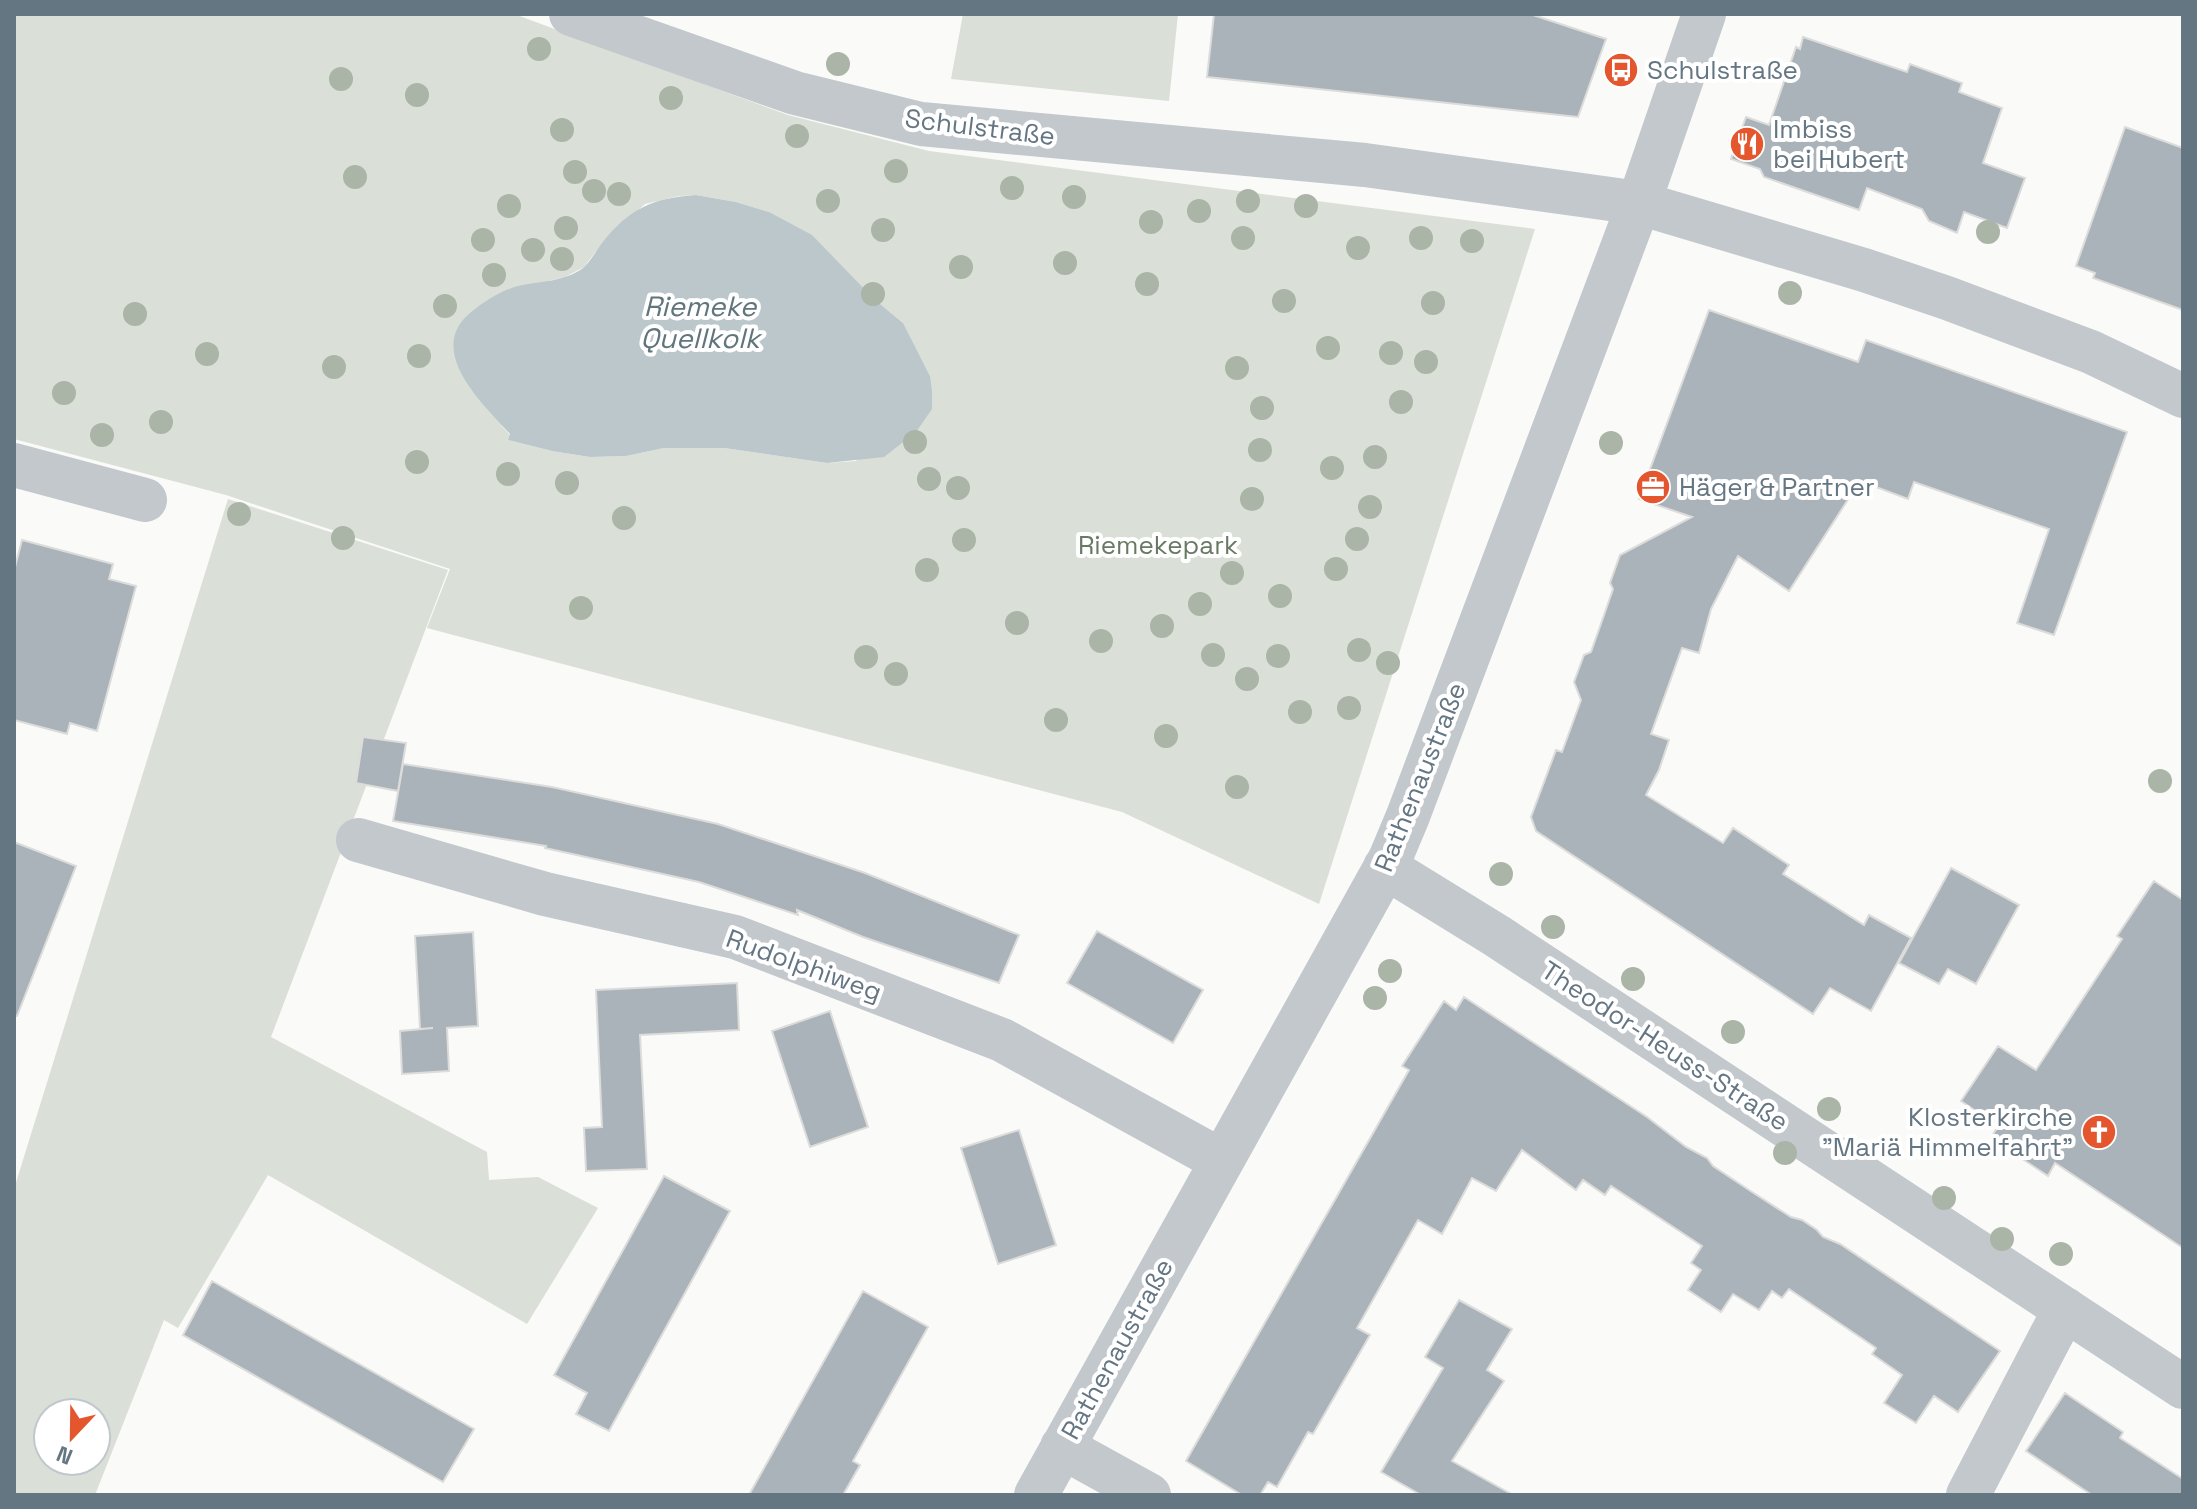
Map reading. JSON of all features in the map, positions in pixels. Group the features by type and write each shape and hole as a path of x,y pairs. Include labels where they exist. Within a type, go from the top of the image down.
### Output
{"street":[{"name":"Rathenaustraße","path":"1036,1495 1385,867 1414,801 1639,203 1704,14"},
{"name":"Schulstraße","path":"582,16 795,93 921,124 1365,165 1639,203 1947,298 2091,352 2183,396"},
{"path":"14,465 145,500"},
{"name":"Rudolphiweg","path":"358,840 545,894 735,937 1002,1040 1222,1161"},
{"name":"Theodor-Heuss-Straße","path":"1385,867 1497,936 2183,1387"},
{"path":"1968,1495 2065,1309"},
{"path":"1062,1447 1149,1495"}],"green space":[{"name":"Riemekepark","path":"14,14 514,14 788,115 929,151 1535,229 1319,904 1122,812 427,628 450,569 226,495 14,439","holes":["696,195 769,212 902,322 930,376 856,461 827,463 724,448 664,448 626,456 590,457 508,440 510,435 501,425 544,282 565,277 584,267 603,242 645,204"]},
{"path":"963,14 1178,14 1169,101 951,79"},
{"path":"228,499 448,570 271,1037 487,1152 489,1180 538,1177 598,1208 527,1324 268,1175 178,1328 164,1320 112,1452 112,1397 32,1397 32,1477 102,1477 95,1495 14,1495 14,1189"}],"water":[{"name":"Riemeke Quellkolk","path":"696,195 769,212 812,235 873,298 903,323 930,376 932,392 932,409 916,432 884,457 827,463 724,448 664,448 626,456 590,457 508,440 510,434 463,376 453,344 458,328 470,313 499,294 518,286 576,273 588,263 612,231 643,207 667,199"}],"building":[{"path":"1214,14 1530,14 1606,39 1578,117 1207,77"},
{"path":"1803,37 1907,72 1910,64 1962,83 1959,92 2002,108 1983,163 2025,178 2007,228 1964,212 1957,233 1929,221 1922,209 1867,188 1859,210 1764,177 1760,169 1731,159 1746,117 1769,125 1796,47 1800,49"},
{"path":"2125,127 2183,148 2183,310 2093,278 2095,273 2076,266"},
{"path":"1709,310 1858,362 1866,340 2127,432 2054,635 2017,623 2049,529 1914,482 1908,499 1860,481 1789,591 1738,556 1711,609 1699,653 1682,648 1651,734 1669,740 1646,795 1723,843 1733,828 1789,865 1783,874 1864,925 1869,915 1911,938 1871,1011 1830,988 1813,1014 1536,831 1531,817 1556,750 1562,752 1581,700 1574,682 1584,655 1591,652 1613,589 1610,583 1620,555 1692,517 1639,499"},
{"path":"22,540 113,564 109,579 136,586 97,731 70,723 67,734 14,720 14,571"},
{"path":"363,737 406,743 398,791 356,783"},
{"path":"403,764 552,787 718,824 865,873 1019,935 999,983 863,937 797,910 798,915 699,882 546,846 393,821"},
{"path":"14,842 76,866 17,1016 14,1015"},
{"path":"1951,868 2019,905 1976,984 1948,969 1939,984 1899,963"},
{"path":"2154,881 2183,900 2183,1248 2055,1163 2048,1176 1991,1138 1998,1126 1961,1101 1998,1046 2036,1070 2122,939 2117,936"},
{"path":"1097,931 1203,990 1173,1043 1067,983"},
{"path":"473,932 478,1026 447,1028 449,1071 402,1074 400,1031 433,1028 420,1029 415,936"},
{"path":"737,983 739,1030 640,1035 647,1169 586,1171 584,1128 602,1127 596,990"},
{"path":"1464,997 1647,1117 1752,1192 1791,1217 1802,1220 1823,1237 1840,1244 2000,1351 1958,1412 1934,1396 1916,1423 1884,1403 1902,1375 1872,1354 1876,1348 1789,1289 1782,1298 1772,1291 1759,1310 1733,1294 1721,1312 1688,1290 1701,1270 1691,1263 1702,1246 1611,1186 1605,1195 1583,1180 1576,1190 1522,1150 1496,1191 1472,1178 1442,1234 1418,1220 1357,1328 1370,1335 1313,1434 1308,1432 1277,1487 1268,1482 1260,1495 1242,1495 1186,1461 1409,1070 1402,1066 1444,1001 1456,1010"},
{"path":"830,1011 868,1127 810,1147 772,1031"},
{"path":"1019,1130 1056,1245 998,1264 961,1148"},
{"path":"664,1176 730,1211 609,1431 576,1414 587,1393 554,1375"},
{"path":"212,1281 474,1429 443,1482 183,1335"},
{"path":"863,1291 928,1327 853,1461 860,1465 843,1495 749,1495"},
{"path":"1459,1300 1512,1329 1487,1370 1504,1381 1452,1461 1513,1495 1421,1495 1381,1472 1443,1368 1425,1357"},
{"path":"2065,1393 2123,1432 2120,1438 2183,1479 2183,1495 2092,1495 2026,1451"}],"place":[{"name":"Schulstraße","path":"1621,70"},
{"name":"Imbiss bei Hubert","path":"1747,144"},
{"name":"Häger & Partner","path":"1653,487"},
{"name":"Klosterkirche \"Mariä Himmelfahrt\"","path":"2099,1132"}]}
